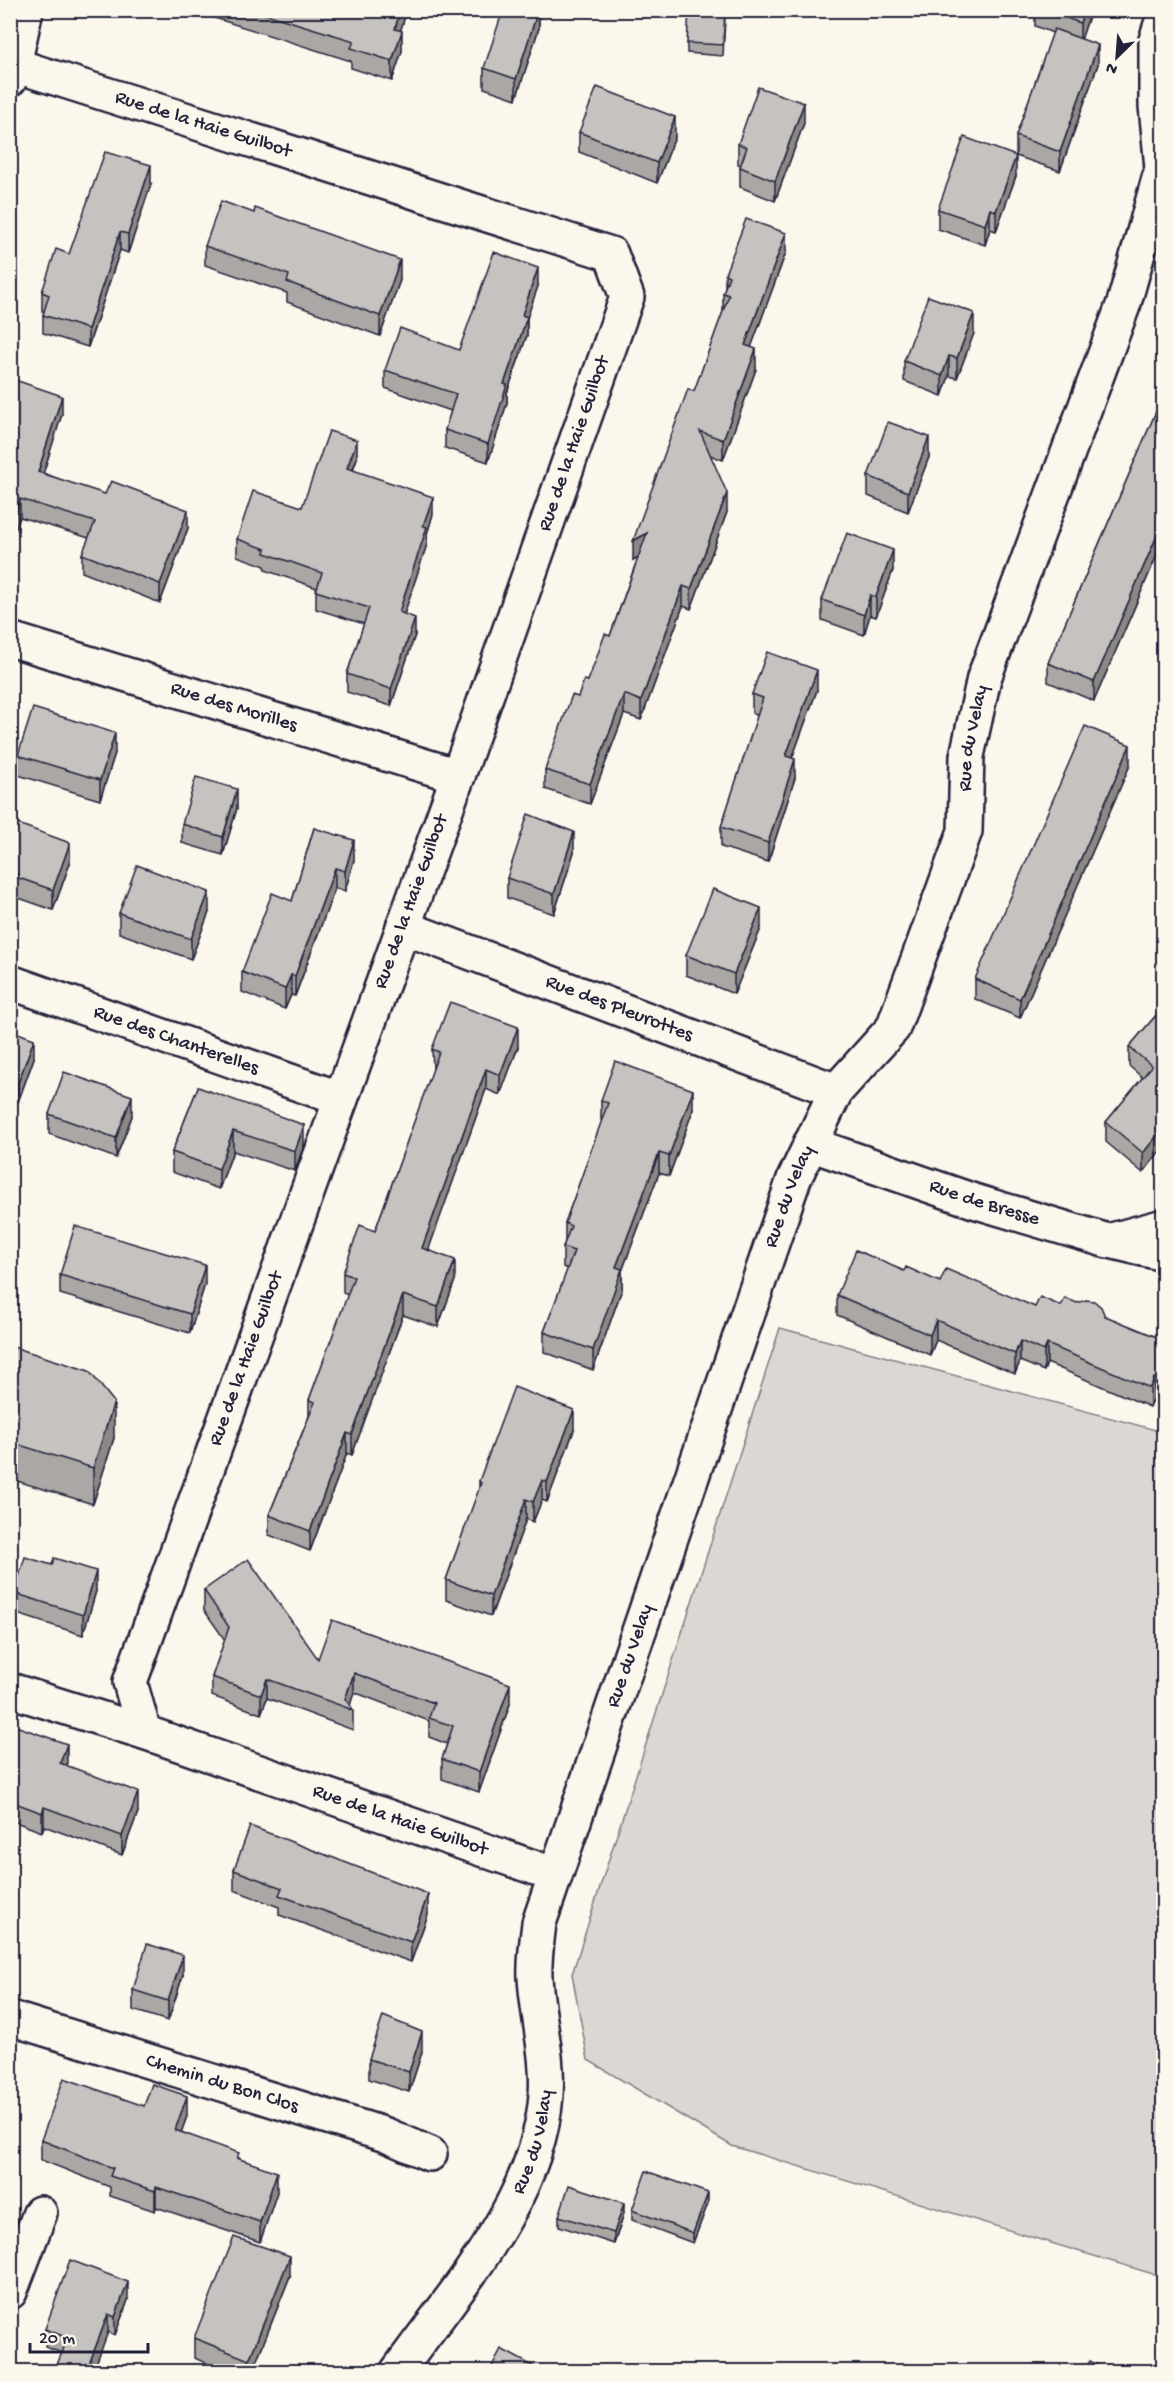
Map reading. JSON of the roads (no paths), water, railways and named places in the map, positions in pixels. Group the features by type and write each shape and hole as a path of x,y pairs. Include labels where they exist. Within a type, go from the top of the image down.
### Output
{"street":[{"path":"12,69 26,10"},
{"name":"Rue du Velay","path":"397,2372 486,2248 514,2200 536,2150 546,2094 534,1976 539,1923 794,1179 837,1091 893,1028 965,831 967,756 984,678 1124,303 1162,168 1156,106 1156,40 1164,15"},
{"name":"Rue de la Haie Guilbot","path":"12,69 611,254 627,297 458,776 130,1682 144,1732 554,1874"},
{"name":"Rue des Morilles","path":"10,639 458,776"},
{"name":"Rue des Pleurottes","path":"403,927 837,1091"},
{"name":"Rue des Chanterelles","path":"10,982 341,1099"},
{"name":"Rue de Bresse","path":"810,1144 974,1201 1108,1241 1164,1254"},
{"path":"1108,1241 1164,1226"},
{"path":"10,1690 144,1732"},
{"name":"Chemin du Bon Clos","path":"10,2018 386,2135 430,2154"},
{"path":"10,2292 40,2213"}]}
